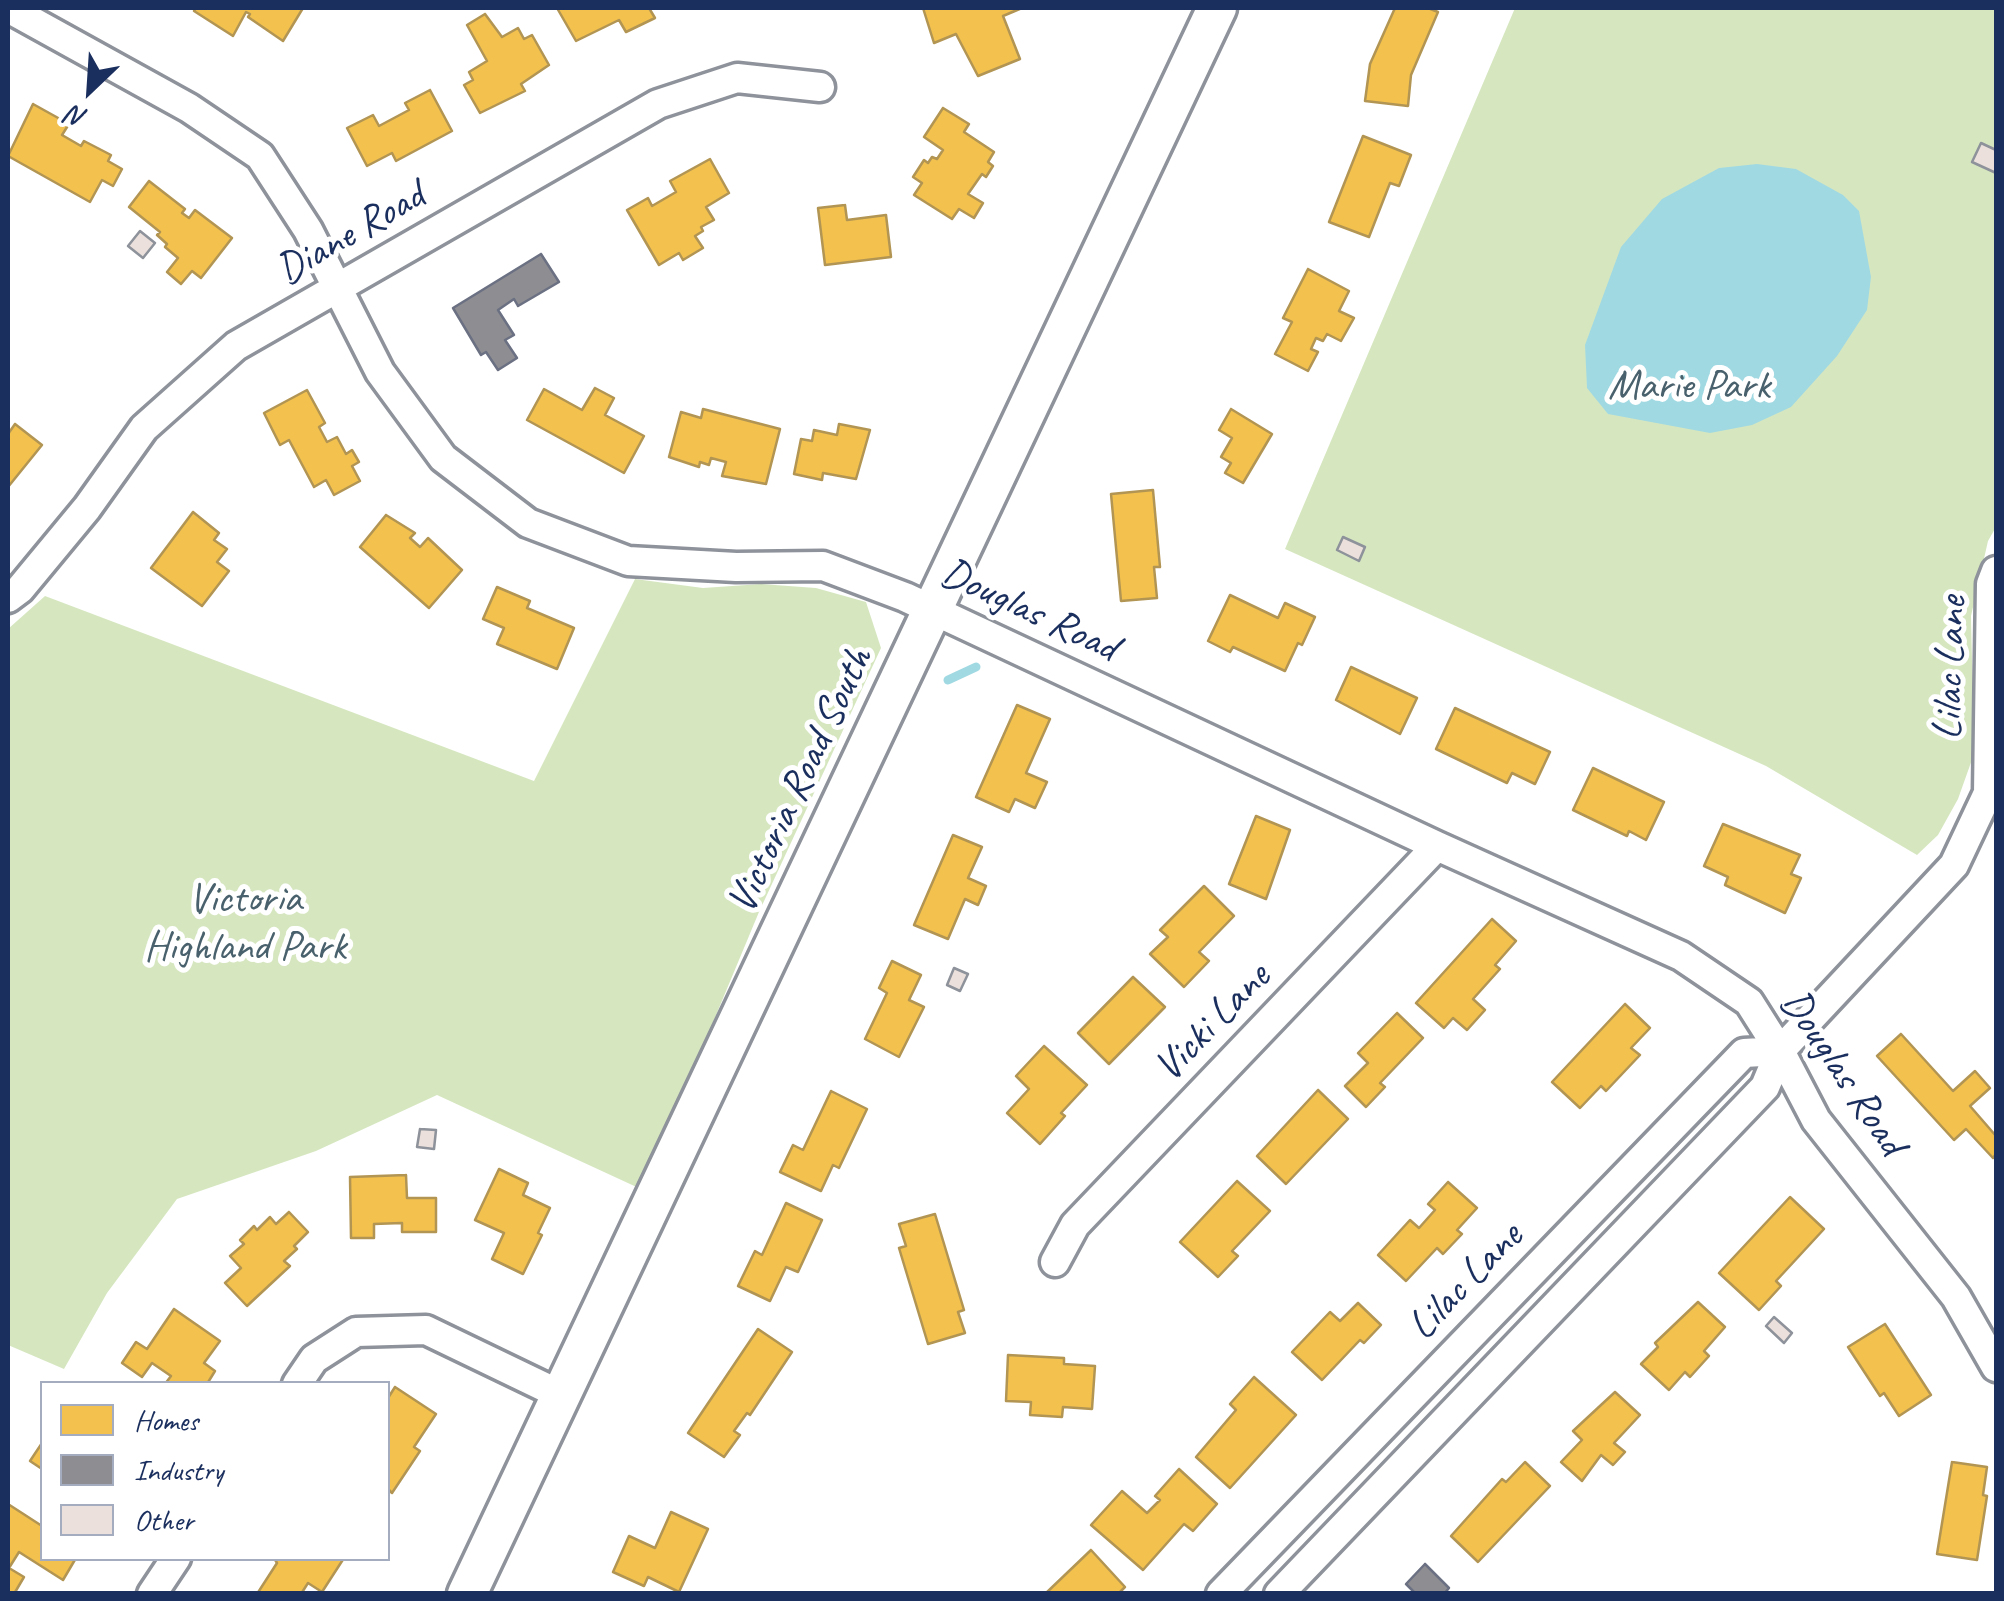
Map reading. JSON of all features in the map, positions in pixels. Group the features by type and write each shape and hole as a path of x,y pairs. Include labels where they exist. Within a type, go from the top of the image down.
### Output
{"street":[{"name":"Douglas Road","path":"8,8 189,108 260,156 308,230 380,372 443,458 528,523 628,560 736,567 823,566 932,610 1681,956 1749,1002 1780,1050 1816,1120 1956,1297 1996,1367"},
{"name":"Victoria Road South","path":"467,1594 1217,8"},
{"name":"Diane Road","path":"8,598 87,508 144,428 236,346 658,104 736,78 820,87"},
{"name":"Lilac Lane","path":"1279,1594 1766,1088 1780,1050 1954,865 1988,793 1995,581"},
{"name":"Vicki Lane","path":"1055,1262 1074,1225 1438,846"},
{"name":"Lilac Lane","path":"1221,1594 1744,1053 1780,1050"},
{"path":"299,1381 314,1358 356,1332 426,1330 561,1395"},
{"path":"152,1594 174,1561"}],"green space":[{"name":"Marie Park","path":"1515,8 1996,8 1996,527 1988,541 1971,616 1974,754 1958,799 1938,835 1917,855 1766,766 1285,549"},
{"name":"Victoria Highland Park","path":"635,579 703,588 761,584 816,588 866,602 881,648 759,912 643,1190 437,1095 316,1151 177,1199 107,1293 64,1369 8,1345 8,629 45,596 534,781"}],"water":[{"path":"1757,164 1796,169 1843,195 1859,211 1871,277 1867,310 1837,356 1791,407 1752,425 1710,433 1608,414 1587,388 1585,345 1621,247 1662,199 1719,168"}],"building: Homes":[{"path":"303,8 283,41 246,12 233,36 194,11"},
{"path":"557,8 649,8 655,18 626,32 619,20 576,41"},
{"path":"923,8 1022,8 1003,16 1020,59 978,76 956,34 934,43"},
{"path":"1395,8 1428,8 1438,12 1411,75 1408,106 1365,101 1370,64"},
{"path":"485,14 502,37 518,28 524,39 532,35 549,65 521,84 525,91 480,113 464,85 473,80 469,72 487,61 467,25"},
{"path":"430,90 452,131 396,161 392,153 367,166 347,128 373,115 379,126 409,110 405,103"},
{"path":"33,104 69,124 62,135 81,146 84,141 111,155 108,161 122,169 113,186 102,180 90,202 8,156"},
{"path":"943,108 969,124 964,132 994,152 988,162 993,166 968,194 983,203 974,218 959,209 952,219 914,195 922,183 913,177 924,160 928,163 932,157 937,159 943,150 924,137"},
{"path":"1363,136 1411,155 1399,186 1390,183 1369,237 1329,222"},
{"path":"710,159 729,193 706,207 714,220 701,227 703,231 695,236 703,248 683,260 679,253 659,265 627,210 648,198 652,206 676,192 670,181"},
{"path":"149,181 185,209 182,213 189,218 195,210 232,238 201,278 192,271 181,284 167,272 178,258 165,247 167,244 157,235 160,232 129,207"},
{"path":"845,205 847,220 886,215 891,257 825,265 818,208"},
{"path":"1308,269 1349,291 1339,311 1354,318 1341,341 1327,334 1323,341 1316,338 1311,349 1318,352 1308,371 1275,354 1292,322 1283,318"},
{"path":"595,388 614,398 605,415 644,436 624,473 527,420 544,389 582,410"},
{"path":"307,390 325,423 319,427 327,442 337,437 346,454 352,450 359,462 352,466 360,481 334,495 326,480 314,487 289,440 280,445 264,413"},
{"path":"703,409 780,429 766,484 722,476 726,462 711,458 709,465 700,462 699,467 669,457 681,412 701,418"},
{"path":"1231,409 1272,434 1243,483 1225,473 1231,463 1221,457 1232,438 1219,430"},
{"path":"15,424 42,445 8,487 8,434"},
{"path":"839,424 870,430 856,479 823,473 822,480 794,474 801,439 812,441 814,430 837,435"},
{"path":"1153,490 1160,567 1154,567 1157,598 1121,601 1111,494"},
{"path":"193,512 219,533 214,540 227,549 217,562 229,571 202,606 151,568"},
{"path":"386,515 415,533 410,538 420,547 428,538 462,570 429,608 360,547"},
{"path":"497,587 530,601 527,608 574,628 557,669 497,644 504,628 483,619"},
{"path":"1230,595 1278,618 1285,603 1315,617 1285,671 1233,647 1230,652 1208,641"},
{"path":"1351,667 1417,698 1400,734 1336,700"},
{"path":"1017,705 1050,719 1026,773 1047,782 1035,808 1015,799 1009,812 976,797"},
{"path":"1455,708 1550,752 1535,784 1512,773 1507,783 1436,749"},
{"path":"1593,768 1664,802 1646,840 1629,831 1627,836 1573,810"},
{"path":"1256,816 1290,830 1266,899 1229,884"},
{"path":"1723,824 1800,855 1791,874 1801,878 1785,913 1725,885 1728,877 1704,866"},
{"path":"953,835 982,847 968,878 986,886 978,905 965,899 948,939 914,925"},
{"path":"1204,886 1234,916 1199,952 1209,961 1184,987 1150,954 1168,937 1160,930"},
{"path":"1492,919 1516,941 1495,965 1500,969 1473,999 1485,1010 1467,1030 1453,1018 1444,1028 1416,1003"},
{"path":"892,961 921,975 909,1000 924,1007 899,1057 865,1039 887,993 879,988"},
{"path":"1133,977 1165,1007 1109,1064 1078,1033"},
{"path":"1625,1004 1650,1028 1631,1048 1640,1055 1606,1091 1601,1086 1580,1108 1552,1082"},
{"path":"1397,1013 1423,1038 1380,1083 1385,1087 1366,1107 1345,1086 1368,1063 1358,1053"},
{"path":"1901,1034 1953,1091 1975,1071 1990,1088 1970,1106 1996,1136 1993,1158 1966,1129 1954,1140 1877,1056"},
{"path":"1044,1046 1087,1085 1040,1144 1007,1113 1029,1089 1016,1076"},
{"path":"1318,1090 1348,1119 1286,1184 1257,1156"},
{"path":"831,1091 867,1109 839,1168 833,1165 821,1191 780,1172 793,1145 803,1150"},
{"path":"499,1169 528,1183 523,1195 550,1208 523,1274 492,1259 504,1233 475,1220"},
{"path":"406,1175 407,1198 436,1198 436,1232 402,1232 402,1223 374,1224 374,1238 351,1238 350,1177"},
{"path":"1237,1181 1270,1211 1232,1251 1238,1256 1218,1277 1180,1242"},
{"path":"1448,1182 1477,1208 1457,1230 1462,1234 1443,1254 1437,1248 1406,1281 1378,1255 1410,1220 1419,1228 1435,1210 1428,1204"},
{"path":"1790,1197 1824,1229 1776,1281 1781,1286 1759,1310 1719,1273"},
{"path":"786,1203 822,1220 798,1272 786,1267 770,1301 738,1286 755,1251 762,1255"},
{"path":"289,1212 308,1232 284,1261 290,1266 247,1306 225,1283 241,1268 230,1256 244,1244 240,1240 254,1226 257,1230 270,1217 276,1224"},
{"path":"935,1214 964,1310 958,1312 965,1333 928,1344 899,1248 906,1246 899,1224"},
{"path":"1698,1302 1725,1327 1704,1351 1709,1356 1690,1377 1685,1372 1669,1390 1641,1364 1658,1347 1655,1343"},
{"path":"1358,1303 1381,1325 1364,1343 1360,1340 1322,1380 1292,1352 1330,1312 1340,1321"},
{"path":"174,1309 220,1341 204,1363 215,1371 209,1381 167,1381 171,1376 152,1363 142,1377 122,1363 136,1342 147,1349"},
{"path":"1885,1324 1931,1395 1899,1416 1884,1393 1880,1396 1848,1347"},
{"path":"758,1329 792,1352 750,1415 747,1413 734,1431 740,1435 724,1457 688,1433"},
{"path":"1008,1355 1064,1358 1064,1364 1095,1366 1092,1409 1063,1407 1062,1417 1030,1415 1031,1402 1006,1401"},
{"path":"1254,1377 1296,1415 1230,1488 1196,1457 1236,1410 1230,1404"},
{"path":"395,1387 436,1414 414,1447 420,1451 392,1493 390,1491 390,1395"},
{"path":"1615,1392 1640,1415 1614,1443 1625,1452 1613,1465 1601,1455 1582,1481 1561,1462 1582,1440 1573,1431"},
{"path":"40,1446 40,1468 30,1461"},
{"path":"1525,1462 1550,1486 1478,1562 1451,1536 1502,1479 1506,1482"},
{"path":"1952,1462 1987,1467 1983,1495 1987,1496 1977,1560 1937,1554"},
{"path":"1179,1469 1217,1504 1193,1531 1184,1524 1143,1570 1091,1525 1122,1491 1147,1513 1160,1500 1155,1496"},
{"path":"8,1504 40,1525 40,1561 74,1561 63,1580 19,1552 9,1568 24,1577 14,1594 8,1594"},
{"path":"671,1512 708,1529 679,1592 648,1577 644,1586 613,1572 629,1536 655,1548"},
{"path":"1091,1550 1125,1587 1118,1594 1045,1594"},
{"path":"342,1561 322,1592 308,1583 301,1594 257,1594 277,1563"}],"building: Industry":[{"path":"541,254 559,282 518,306 514,299 498,310 514,335 505,340 517,358 498,370 486,352 481,355 453,308"},
{"path":"1425,1564 1449,1588 1444,1594 1416,1594 1406,1584"}],"building: Other":[{"path":"1981,143 1996,150 1996,173 1972,162"},
{"path":"140,231 155,243 143,258 128,246"},
{"path":"1343,537 1365,547 1359,561 1337,550"},
{"path":"954,968 968,974 960,991 947,985"},
{"path":"420,1129 436,1130 434,1149 417,1147"},
{"path":"1774,1317 1792,1333 1784,1343 1766,1326"}],"waterway":[{"path":"948,680 976,667"}]}
